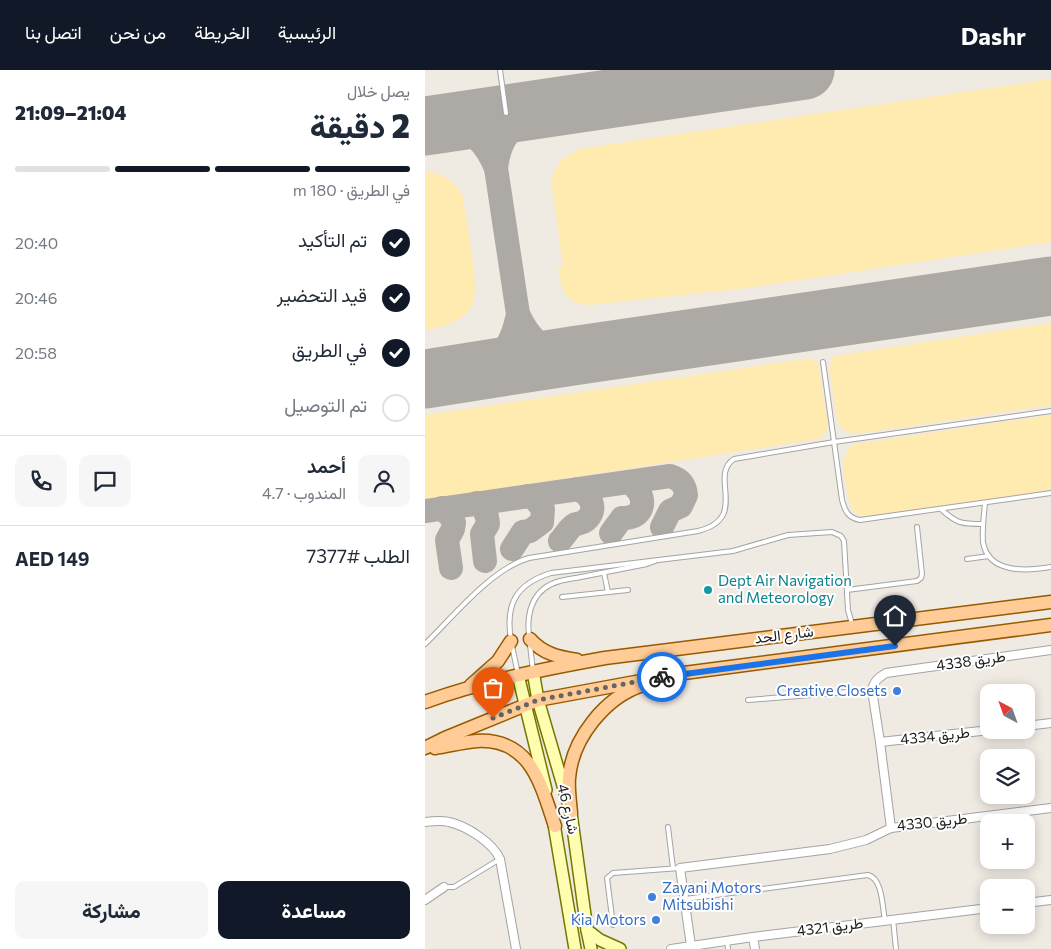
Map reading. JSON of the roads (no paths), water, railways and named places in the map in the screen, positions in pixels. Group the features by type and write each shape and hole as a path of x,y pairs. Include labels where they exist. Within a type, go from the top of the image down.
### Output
{"main road":[{"name":"شارع الحد","path":"466,688 518,675 585,662 1051,602"},
{"name":"شارع الحد","path":"425,749 525,704 538,700 685,673 1051,625"},
{"path":"530,639 539,648 550,654 585,662"},
{"path":"425,702 466,688 490,670 511,641"},
{"name":"شارع 46","path":"533,672 538,700 571,813 591,949"},
{"path":"571,813 569,778 574,752 589,725 610,704 635,688 685,673"},
{"name":"شارع 46","path":"518,675 555,826 575,947"},
{"path":"425,749 477,741 492,742 515,750 526,758 539,777 555,826"},
{"path":"587,930 599,940 620,949"}],"street":[{"name":"طريق 4338","path":"872,690 873,683 877,678 886,673 1051,650"},
{"name":"طريق 4330","path":"872,690 881,742 891,828 1051,808"},
{"path":"1035,725 1051,723"},
{"name":"طريق 4334","path":"881,742 980,731"},
{"path":"425,822 451,822 482,838 497,851 517,949"},
{"path":"691,946 685,899 677,868 837,848 866,840 891,828"},
{"path":"425,900 444,886"},
{"path":"1035,902 1051,900"},
{"name":"طريق 4321","path":"671,949 691,946 728,945 753,937 980,909"},
{"path":"753,937 755,949"}],"lane":[{"path":"500,70 506,114"},
{"path":"823,362 842,500 844,510 851,517 860,520 1051,493"},
{"path":"425,644 500,572 513,564 529,558 698,531 712,526 720,519 725,510 725,470 731,461 738,458 1051,411"},
{"path":"985,503 983,542 989,556 1000,565 1013,570 1051,568"},
{"path":"941,509 959,524 983,524"},
{"path":"847,590 917,581 921,578 923,574 917,527"},
{"path":"518,675 511,641 509,617 513,600 532,580 541,576 573,570 742,549 788,535 836,533 841,536 843,541 848,610 852,627"},
{"path":"967,559 989,556"},
{"path":"533,672 529,613 535,598 540,592 553,583 647,564 657,560"},
{"path":"594,568 595,575"},
{"path":"573,570 575,579"},
{"path":"604,573 608,592"},
{"path":"562,598 627,590"},
{"path":"748,700 872,690"},
{"path":"613,925 607,878 613,873 677,868 668,827"},
{"path":"444,886 455,886 500,859"},
{"path":"685,899 868,875 873,876 878,883 896,949"}],"place":[{"name":"Dept Air Navigation and Meteorology","path":"708,590"},
{"name":"Creative Closets","path":"897,691"},
{"name":"Zayani Motors Mitsubishi","path":"652,897"},
{"name":"Kia Motors","path":"656,920"}]}
